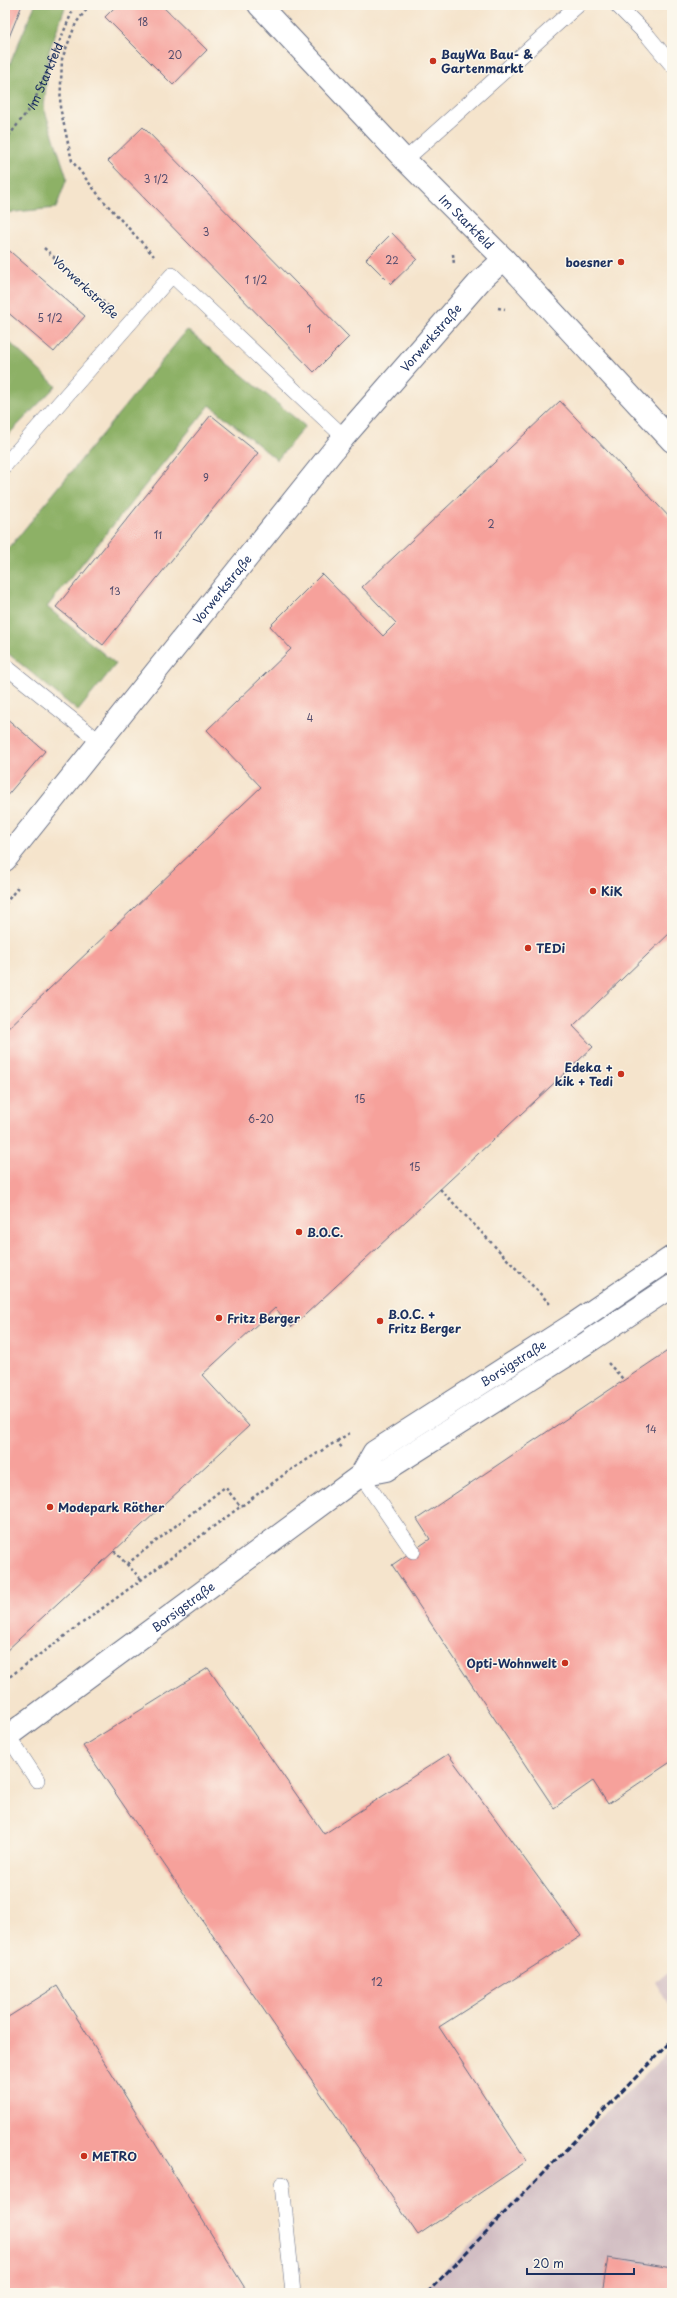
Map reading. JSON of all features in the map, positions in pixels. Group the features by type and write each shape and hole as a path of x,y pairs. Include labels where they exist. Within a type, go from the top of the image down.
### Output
{"street":[{"name":"Im Starkfeld","path":"258,5 405,160 504,259 672,441"},
{"name":"Vorwerkstraße","path":"5,860 344,437 480,281 504,259"},
{"name":"Borsigstraße","path":"7,1737 360,1475 374,1452 572,1325 672,1257"},
{"name":"Borsigstraße","path":"360,1475 386,1470 588,1342 672,1286"}],"lane":[{"path":"405,160 578,5"},
{"path":"617,5 648,36 672,65"},
{"path":"172,275 344,437"},
{"name":"Vorwerkstraße","path":"5,465 172,275"},
{"path":"5,666 100,742"},
{"path":"360,1475 413,1551"},
{"path":"7,1737 37,1780"},
{"path":"282,2184 293,2293"}],"path":[{"name":"Im Starkfeld","path":"5,141 33,104 74,5"},
{"path":"90,5 76,23 62,58 60,107 72,161 101,198 172,275"},
{"name":"Vorwerkstraße","path":"44,248 128,326"},
{"path":"440,1189 572,1325"},
{"path":"588,1342 624,1380"},
{"path":"5,1680 289,1471 337,1441 360,1475"},
{"path":"127,1564 225,1487 240,1507"},
{"path":"114,1551 142,1580"}],"shaded area":[{"path":"672,1968 672,2011 655,1982"},
{"path":"672,2048 672,2293 421,2293"}],"green space":[{"path":"35,5 66,5 49,51 44,108 67,178 56,208 5,213 5,75"},
{"path":"187,330 305,426 277,460 210,405 47,607 116,664 78,711 5,651 5,553"},
{"path":"5,338 56,386 5,438"}],"building":[{"path":"5,5 22,5 5,47"},
{"path":"117,5 161,5 207,50 173,85 105,17"},
{"path":"143,127 349,337 314,372 108,161"},
{"path":"392,233 417,259 391,284 366,259"},
{"path":"5,247 85,316 54,352 5,310"},
{"path":"560,401 672,520 672,931 573,1026 593,1047 292,1327 275,1308 202,1375 249,1426 5,1652 5,1031 261,787 207,730 291,649 270,626 322,574 383,636 396,623 362,587"},
{"path":"211,415 258,453 103,645 56,607"},
{"path":"5,717 45,751 5,798"},
{"name":"Opti-Wohnwelt","path":"672,1348 672,1761 608,1804 593,1781 554,1808 392,1565 430,1539 417,1519"},
{"path":"208,1668 324,1834 448,1754 581,1936 439,2027 527,2161 418,2235 83,1746"},
{"name":"METRO","path":"57,1986 248,2293 5,2293 5,2019"},
{"path":"608,2258 672,2268 672,2293 602,2293"}],"railway":[{"path":"427,2293 672,2040"}],"place":[{"name":"BayWa Bau- & Gartenmarkt","path":"433,61"},
{"name":"boesner","path":"621,262"},
{"name":"KiK","path":"593,891"},
{"name":"TEDi","path":"528,948"},
{"name":"Edeka + kik + Tedi","path":"621,1074"},
{"name":"B.O.C.","path":"299,1232"},
{"name":"Fritz Berger","path":"219,1318"},
{"name":"B.O.C. + Fritz Berger","path":"380,1321"},
{"name":"Modepark Röther","path":"50,1507"},
{"name":"Opti-Wohnwelt","path":"565,1663"},
{"name":"METRO","path":"84,2156"}]}
